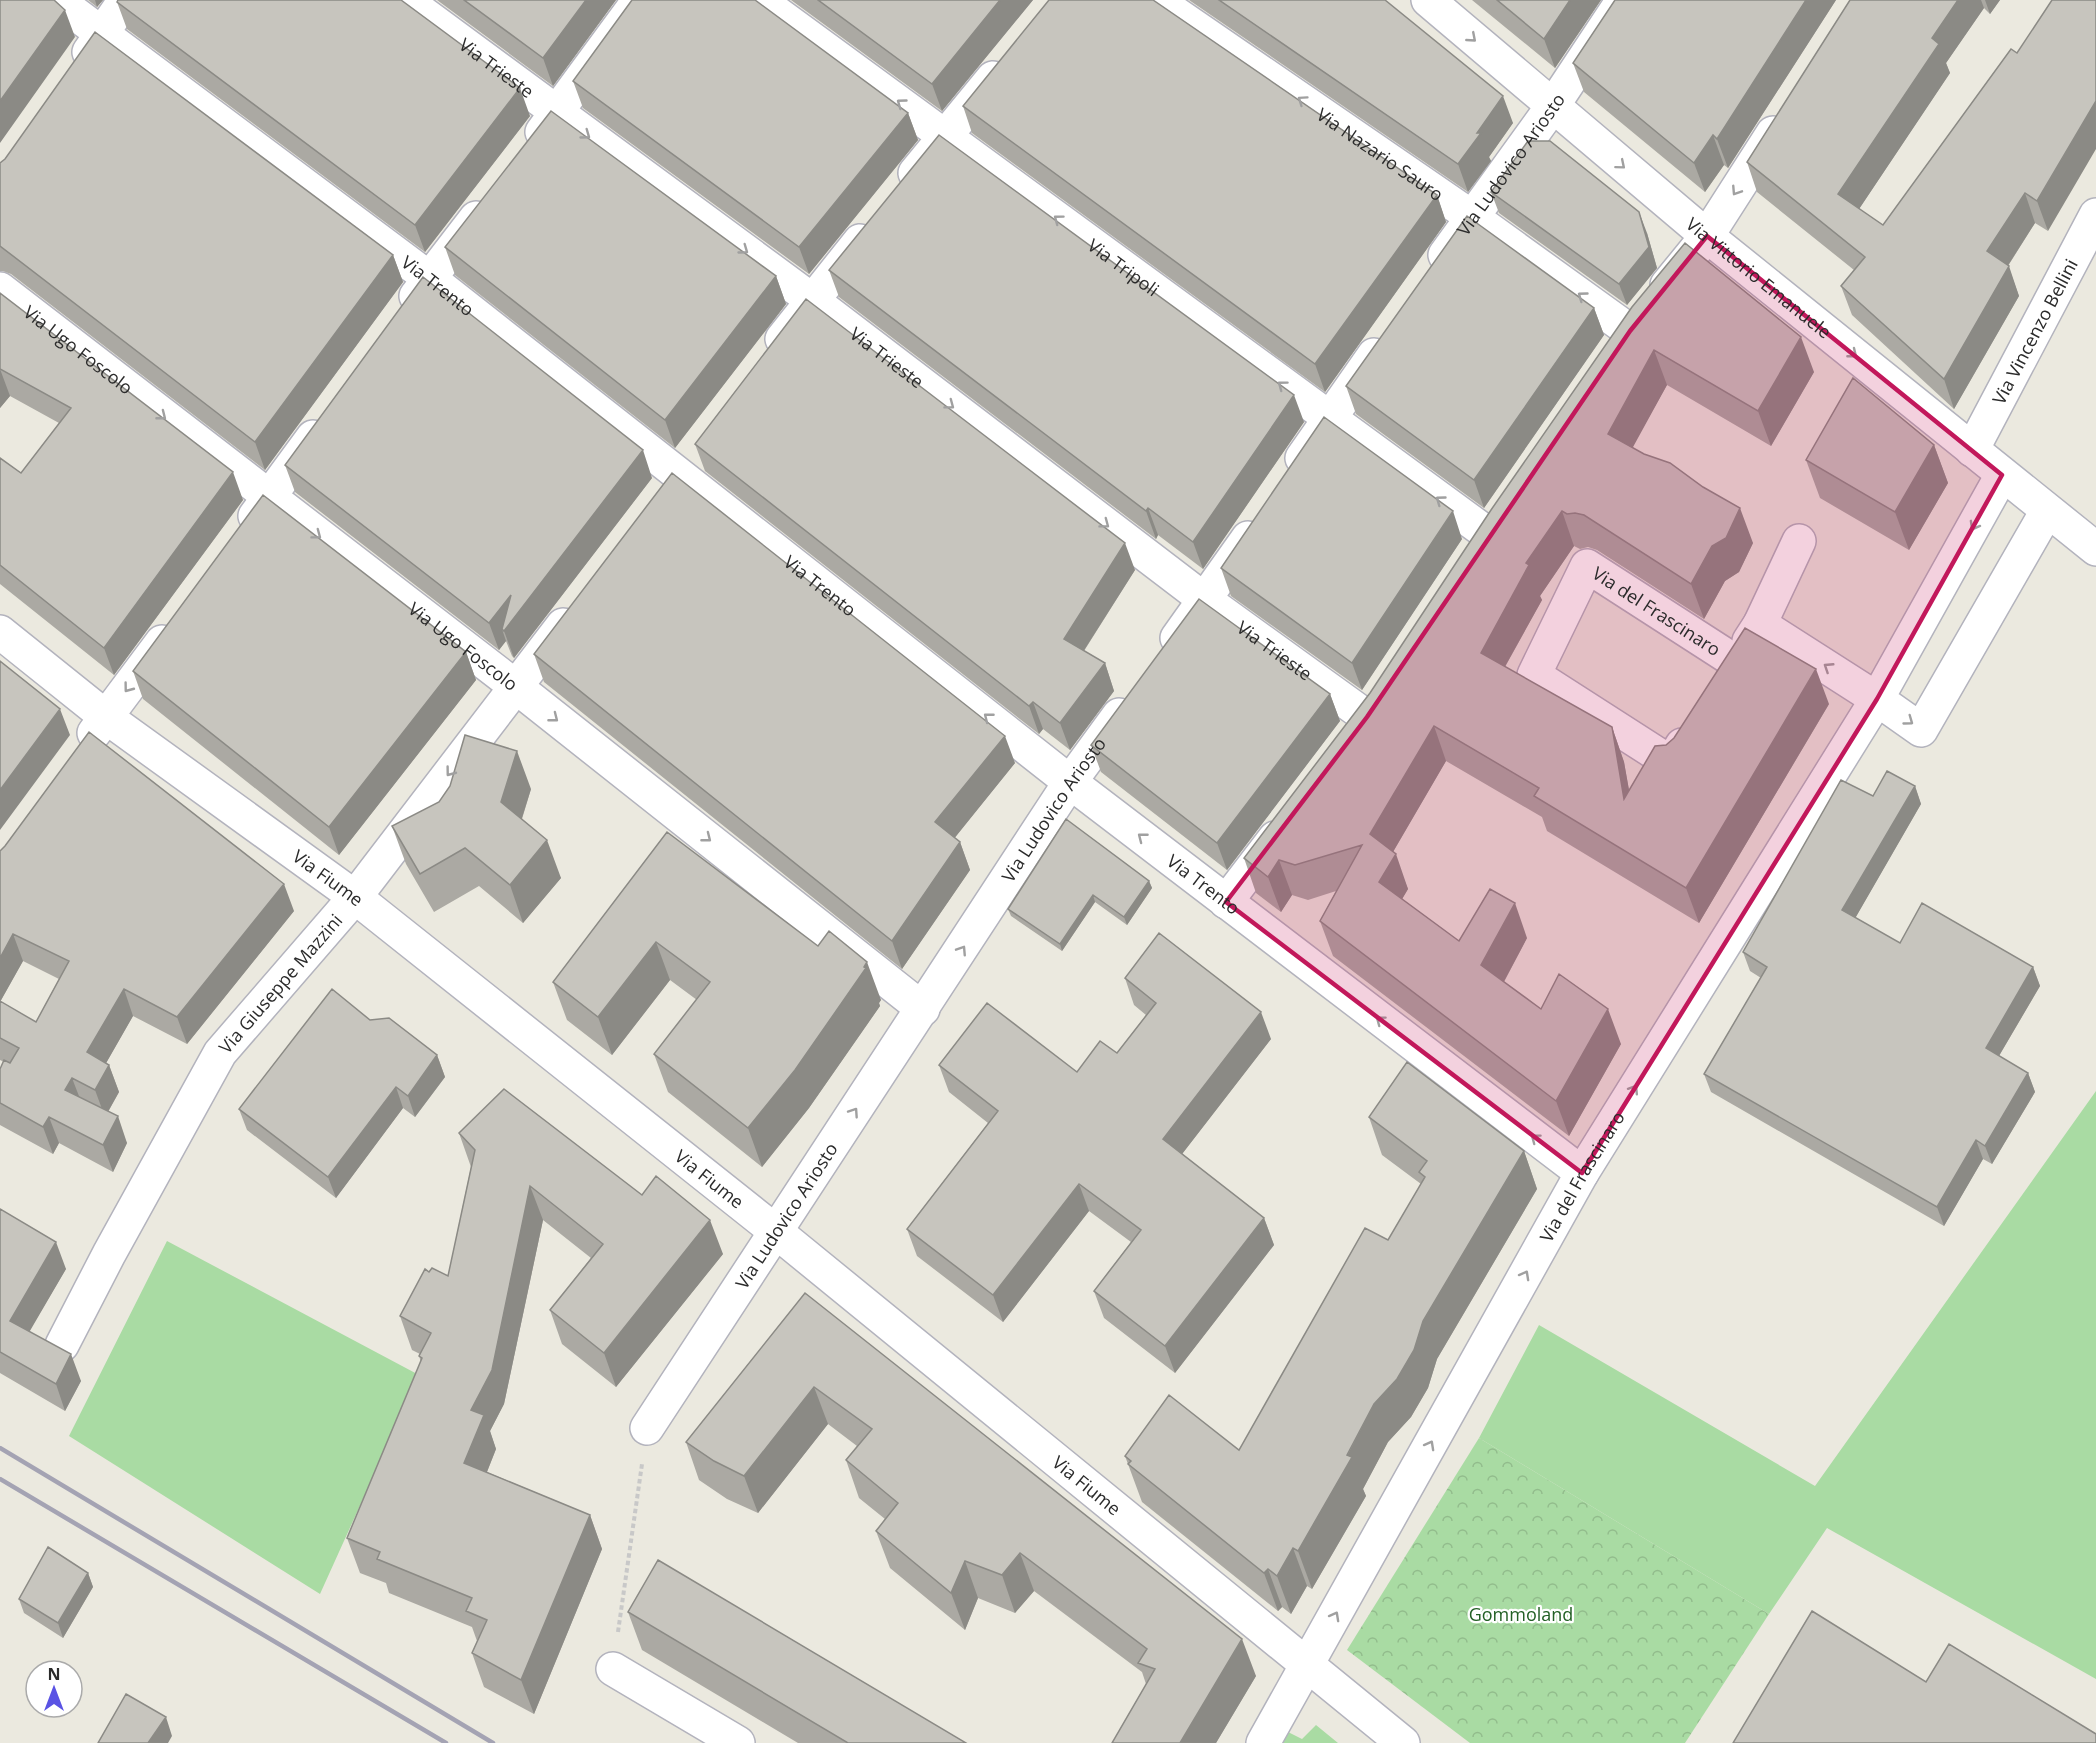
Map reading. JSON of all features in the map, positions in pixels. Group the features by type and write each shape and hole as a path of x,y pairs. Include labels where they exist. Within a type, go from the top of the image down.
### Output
{"street":[{"name":"Via Trento","path":"57,0 429,278 687,464 1070,782 1582,1173"},
{"path":"75,72 125,0"},
{"name":"Via Trieste","path":"405,0 556,114 812,300 1205,600 1367,717"},
{"path":"521,159 639,0"},
{"name":"Via Tripoli","path":"759,0 946,135 1328,420 1488,534"},
{"name":"Via Nazario Sauro","path":"1156,0 1472,217 1630,331"},
{"name":"Via Vittorio Emanuele","path":"1428,0 1707,236 2096,549"},
{"name":"Via Ludovico Ariosto","path":"1431,275 1552,107 1623,0"},
{"path":"763,364 812,300 1012,54"},
{"path":"1610,360 1630,331 1707,236 1789,108"},
{"path":"401,317 493,196"},
{"name":"Via Vincenzo Bellini","path":"1972,450 2096,215"},
{"name":"Via Ugo Foscolo","path":"0,290 515,686 923,1009"},
{"path":"1283,486 1390,333"},
{"path":"240,536 331,412"},
{"path":"658,501 687,464"},
{"name":"Via del Frascinaro","path":"1263,1743 1582,1173 1877,699 2002,475"},
{"path":"1468,563 1508,505"},
{"path":"1760,624 1921,730 2047,511"},
{"path":"1162,657 1264,515"},
{"name":"Via del Frascinaro","path":"1718,689 1760,624 1799,541"},
{"name":"Via del Frascinaro","path":"1700,717 1671,763 1534,675 1587,566 1736,662"},
{"name":"Via Giuseppe Mazzini","path":"62,1345 109,1254 220,1053 355,897 580,603"},
{"path":"80,753 177,622"},
{"name":"Via Fiume","path":"0,632 106,717 355,897 774,1230 1306,1667 1403,1743"},
{"path":"1346,745 1386,688"},
{"name":"Via Ludovico Ariosto","path":"647,1428 774,1230 923,1009 1070,782 1134,696"},
{"path":"1227,902 1297,810"},
{"path":"613,1669 738,1743"}],"path":[{"path":"613,1669 647,1428"}],"highlighted area":[{"path":"1707,236 2002,475 1877,699 1582,1173 1226,902 1367,717 1630,331"}],"green space":[{"path":"2096,1091 2096,1679 1827,1528 1769,1614 1479,1438 1539,1325 1815,1486"},
{"path":"167,1241 419,1375 320,1594 69,1436"},
{"name":"Gommoland","path":"1479,1438 1769,1614 1685,1743 1470,1743 1347,1650"},
{"path":"1274,1725 1302,1739 1316,1725 1338,1743 1265,1743"}],"building":[{"path":"0,0 54,0 65,10 0,101"},
{"path":"118,0 401,0 520,88 415,225 117,2"},
{"path":"464,0 586,0 543,58"},
{"path":"632,0 755,0 908,113 799,247 573,81"},
{"path":"818,0 1000,0 932,84"},
{"path":"1049,0 1153,0 1437,195 1315,364 963,106"},
{"path":"1219,0 1385,0 1503,96 1477,133 1481,133 1458,164"},
{"path":"1497,0 1570,0 1544,39"},
{"path":"1615,0 1806,0 1717,139 1713,135 1694,163 1573,63"},
{"path":"1850,0 1958,0 1932,38 1939,44 1838,194 1883,225 2011,49 2017,53 2052,0 2096,0 2096,101 2037,201 2025,193 1987,251 2009,266 1944,379 1841,286 1865,257 1747,162"},
{"path":"95,32 393,255 255,442 0,246 0,163"},
{"path":"551,111 776,276 665,420 445,247"},
{"path":"939,135 1294,395 1193,542 1148,508 1146,511 829,270"},
{"path":"1528,141 1550,141 1639,212 1649,247 1619,284 1491,192"},
{"path":"1467,216 1594,308 1474,480 1346,386"},
{"path":"1685,243 1801,337 1758,411 1654,350 1608,434 1644,454 1670,463 1703,487 1740,508 1726,538 1712,546 1691,584 1584,515 1567,514 1562,511 1526,563 1529,565 1481,653 1612,727 1624,799 1655,746 1666,745 1674,738 1745,628 1816,669 1686,888 1534,796 1539,788 1434,726 1370,834 1396,854 1379,882 1459,941 1490,889 1515,903 1481,965 1541,1009 1559,974 1608,1009 1556,1101 1320,921 1362,845 1295,865 1279,860 1268,877 1244,858 1370,693 1491,510 1632,307"},
{"path":"423,277 643,450 504,631 502,629 511,595 489,623 285,465"},
{"path":"0,293 233,472 104,648 0,565 0,458 21,473 71,408 0,369"},
{"path":"806,299 1125,543 1064,639 1105,663 1060,723 1033,702 1029,706 695,444"},
{"path":"1853,378 1934,445 1895,512 1806,460"},
{"path":"1324,417 1453,511 1352,663 1221,568"},
{"path":"672,473 1005,736 935,822 960,842 892,941 534,654"},
{"path":"263,495 466,652 329,827 133,671"},
{"path":"1199,599 1330,694 1217,843 1091,745"},
{"path":"0,661 60,709 0,790"},
{"path":"89,732 284,884 177,1017 124,989 87,1052 109,1065 95,1090 72,1078 65,1090 118,1116 103,1145 49,1117 43,1127 0,1103 0,1069 4,1060 10,1063 19,1048 0,1038 0,1001 36,1022 69,961 13,934 0,958 0,851"},
{"path":"465,735 517,751 501,802 547,840 510,885 465,848 420,874 392,826 439,802 450,786"},
{"path":"1887,771 1915,786 1842,910 1900,943 1922,903 2033,967 1986,1048 2028,1073 1985,1146 1976,1140 1937,1207 1704,1074 1767,967 1743,952 1841,780 1873,796"},
{"path":"1066,819 1149,881 1124,917 1093,895 1060,944 1008,909"},
{"path":"667,832 818,946 829,931 867,962 864,967 866,968 795,1070 748,1128 654,1054 710,982 656,942 598,1017 553,982"},
{"path":"1159,933 1261,1012 1163,1139 1264,1218 1165,1346 1094,1291 1141,1230 1079,1184 993,1295 907,1229 998,1111 939,1065 987,1003 1077,1072 1100,1041 1117,1053 1156,1003 1125,978"},
{"path":"332,989 370,1020 389,1018 437,1055 408,1096 396,1087 328,1177 239,1109"},
{"path":"1407,1062 1524,1151 1423,1321 1414,1350 1397,1379 1374,1404 1347,1455 1352,1457 1298,1551 1293,1548 1277,1576 1268,1569 1264,1573 1128,1464 1131,1461 1125,1456 1169,1395 1239,1450 1365,1228 1388,1240 1425,1177 1419,1172 1427,1161 1369,1117"},
{"path":"504,1089 642,1195 656,1176 710,1220 604,1353 550,1310 603,1244 530,1186 492,1370 471,1410 484,1415 464,1463 590,1515 521,1680 472,1653 487,1620 466,1611 472,1598 377,1559 380,1552 347,1538 422,1358 419,1356 431,1333 400,1316 425,1269 429,1272 432,1268 448,1276 475,1150 459,1133"},
{"path":"0,1209 56,1242 10,1321 71,1354 56,1384 0,1352"},
{"path":"805,1293 1242,1639 1180,1743 1112,1743 1155,1669 1138,1663 1147,1649 1020,1553 1002,1575 965,1561 951,1593 876,1531 898,1503 846,1460 872,1429 814,1387 744,1476 714,1461 686,1442"},
{"path":"48,1547 88,1573 58,1623 19,1599"},
{"path":"658,1560 966,1743 848,1743 628,1612"},
{"path":"1812,1611 1926,1682 1949,1644 2096,1734 2096,1743 1733,1743"},
{"path":"126,1694 166,1717 148,1743 98,1743"}],"railway":[{"path":"0,1448 493,1743"},
{"path":"0,1479 446,1743"}]}
